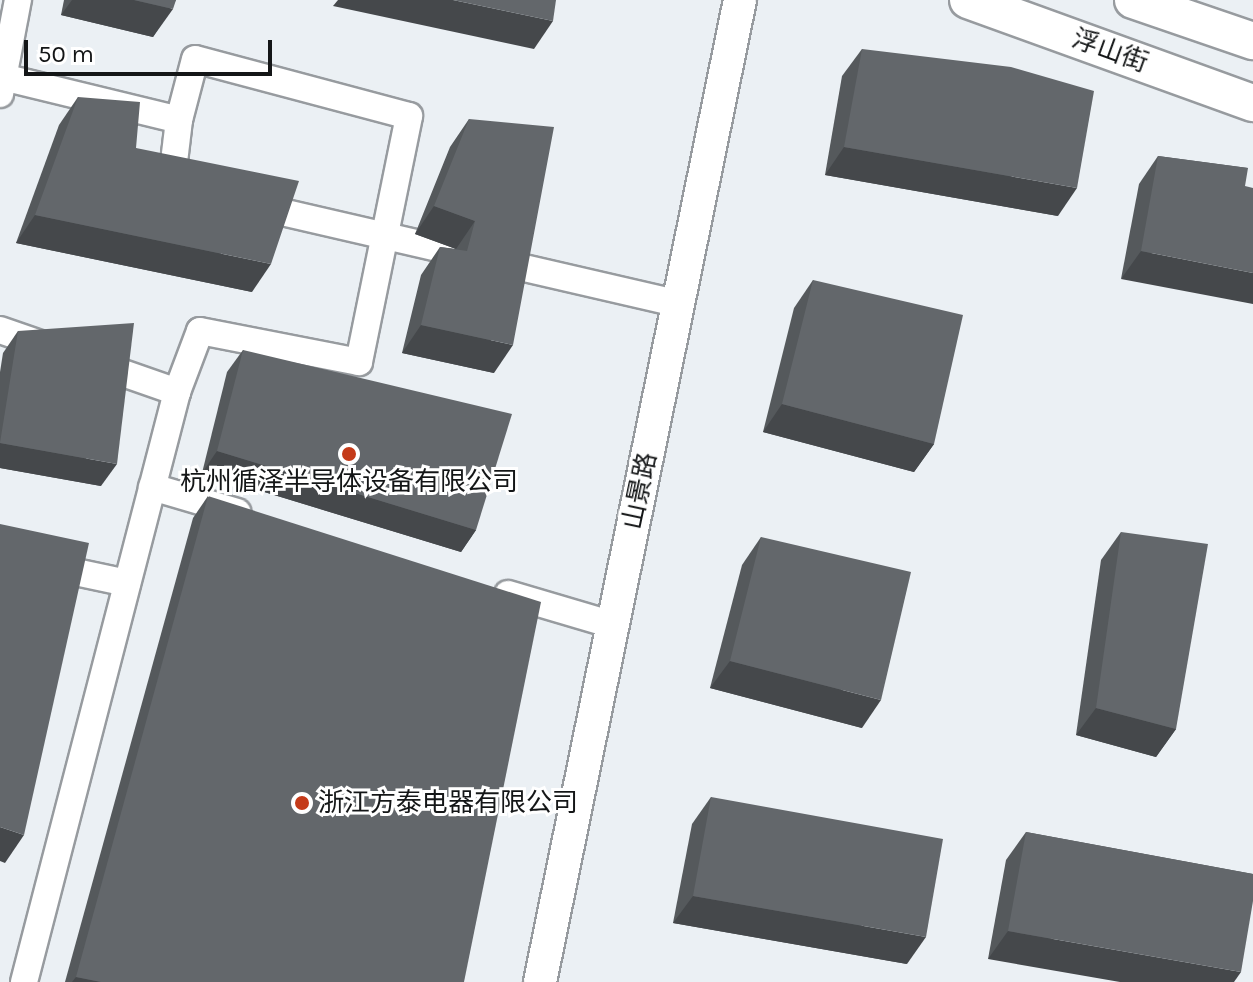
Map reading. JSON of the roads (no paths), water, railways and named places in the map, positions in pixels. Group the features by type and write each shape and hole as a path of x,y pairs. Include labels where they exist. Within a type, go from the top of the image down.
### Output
{"main road":[{"name":"浮山街","path":"968,0 1253,103"},
{"path":"1133,0 1253,41"}],"street":[{"path":"18,0 2,86 179,120"},
{"name":"山景路","path":"540,982 740,0"},
{"path":"24,982 177,392 200,331 359,362 388,237 409,116 195,59 166,186 196,193"},
{"path":"225,199 679,304"},
{"path":"0,330 177,392"},
{"path":"152,487 271,522"},
{"path":"0,556 127,583"},
{"path":"479,585 613,625"}],"place":[{"name":"杭州循泽半导体设备有限公司","path":"349,454"},
{"name":"浙江方泰电器有限公司","path":"302,803"}]}
